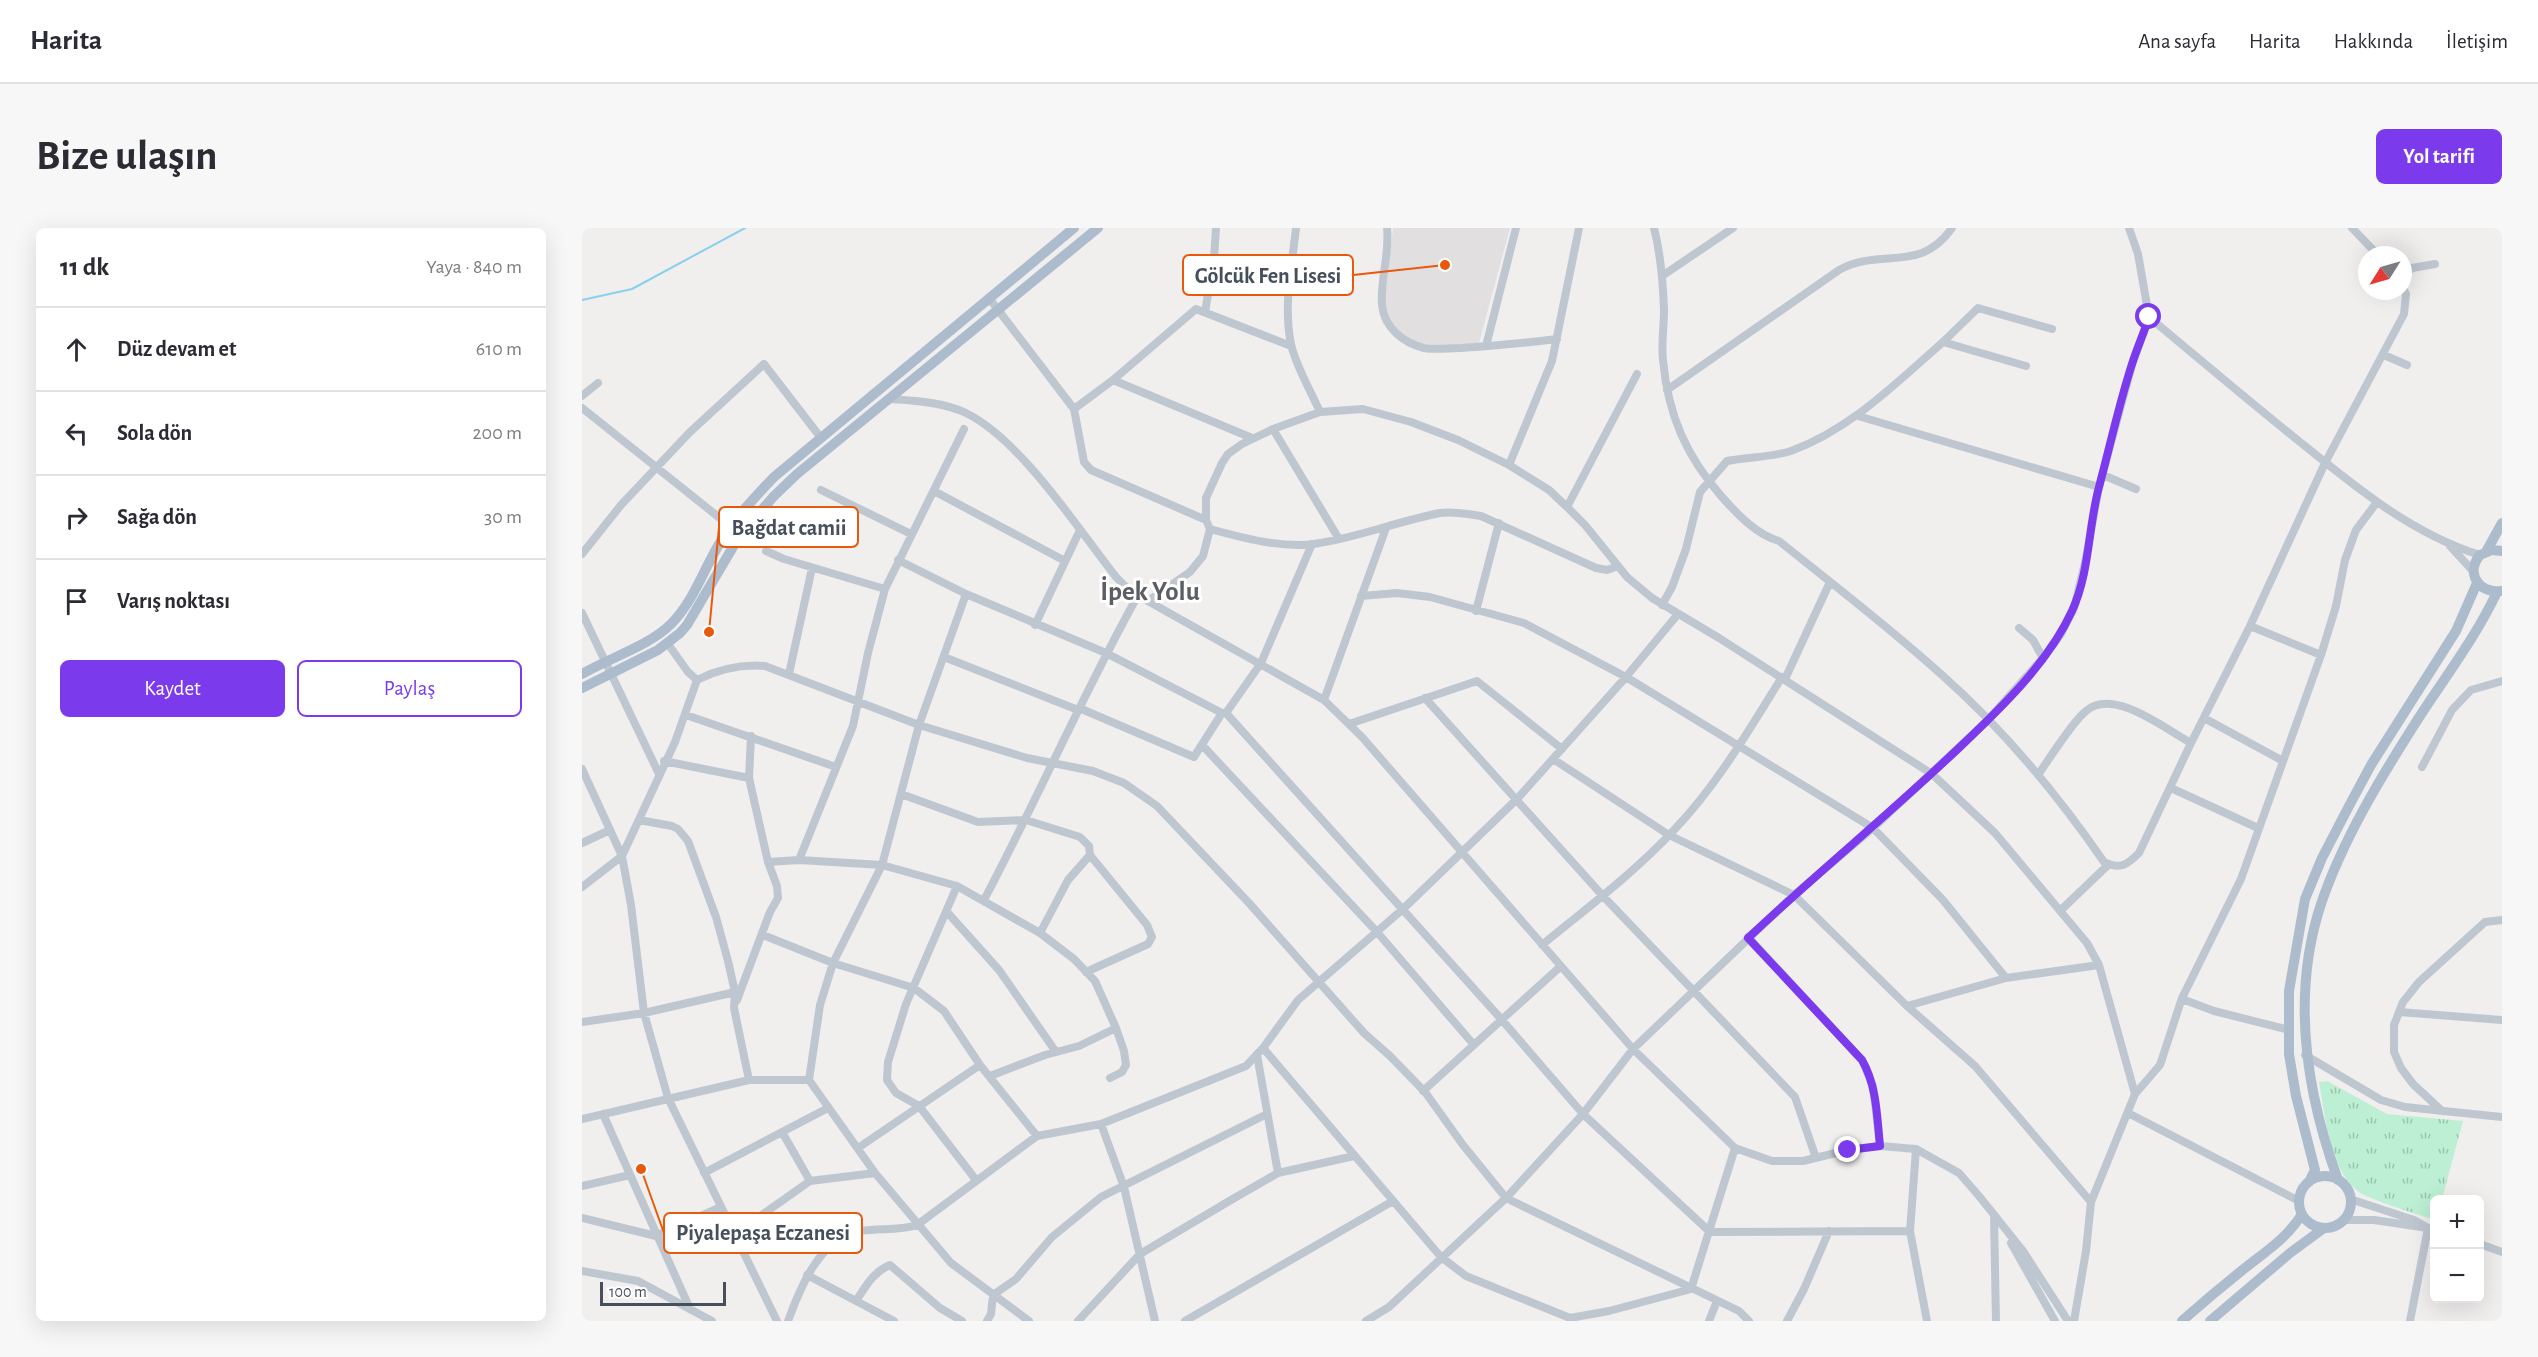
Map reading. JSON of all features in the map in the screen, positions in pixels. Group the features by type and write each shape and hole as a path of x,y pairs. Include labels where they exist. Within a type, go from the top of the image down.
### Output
{"main road":[{"path":"582,674 669,626 685,608 718,546 774,477 1074,228"},
{"path":"582,688 668,644 687,625 730,551 755,516 797,474 1098,228"},
{"path":"2338,1180 2324,1144 2306,1055 2306,980 2312,941 2321,905 2334,870 2365,808 2418,719 2500,591 2486,590 2477,583 2473,571 2502,523"},
{"path":"2483,553 2502,551"},
{"path":"2309,1182 2323,1177 2338,1180 2344,1185 2350,1199 2348,1214 2343,1220 2324,1228 2311,1224 2302,1214 2299,1201 2303,1189 2315,1170 2296,1096 2289,1054 2289,991 2305,898 2322,858 2371,765 2456,631 2477,583"},
{"path":"2182,1321 2242,1270 2279,1243 2302,1214"},
{"path":"2210,1321 2290,1253 2324,1228"}],"street":[{"path":"1205,312 1214,259 1216,228"},
{"path":"1296,228 1288,309 1292,346 1320,412"},
{"path":"1387,228 1388,242 1382,307 1392,330 1415,345 1427,348 1486,346 1557,339"},
{"path":"1486,346 1516,228"},
{"path":"1509,465 1552,361 1579,228"},
{"path":"1654,228 1662,276 1662,359 1667,390 1683,443 1708,481 1728,504 1767,538 1779,541 1942,675 2038,774 2081,828 2104,862 2114,867 2127,866 2139,853 2250,626 2325,463 2404,314 2405,300"},
{"path":"1662,276 1733,228"},
{"path":"1667,390 1839,270 1862,261 1928,252 1946,237 1952,228"},
{"path":"1366,1321 1389,1307 1506,1198 1583,1114 1633,1049 1794,895 1873,828 1988,720 2043,658 2061,634 2074,608 2085,564 2099,487 2132,365 2149,317 2138,254 2129,228"},
{"path":"2352,228 2369,246"},
{"path":"2412,268 2435,264"},
{"path":"988,298 1074,409 1084,462 1091,470 1206,520"},
{"path":"1662,605 1686,549 1700,492 1727,461 1788,452 1823,437 1858,416 1943,342 1978,308 2052,329"},
{"path":"1074,409 1113,380 1196,309 1292,346"},
{"path":"2149,317 2325,463 2377,502 2450,546 2473,571"},
{"path":"1943,342 2026,366"},
{"path":"2384,355 2407,365"},
{"path":"582,554 621,505 690,432 765,364 821,438"},
{"path":"1567,507 1637,374"},
{"path":"1113,380 1252,438"},
{"path":"582,396 598,383"},
{"path":"890,399 953,408 981,422 1030,468 1116,578 1137,597 1261,663 1324,700 1349,724 1633,1049 1735,1148 1772,1161 1803,1161 1848,1150 1880,1146 1916,1149 1959,1173 2022,1251 2068,1321"},
{"path":"582,408 731,528"},
{"path":"1148,601 1197,565 1207,546 1210,529 1206,520 1206,498 1216,472 1228,454 1252,438 1273,429 1320,412 1349,408 1380,412 1458,440 1509,465 1549,490 1567,507 1639,588 1662,605 1783,678 1932,774 1995,833 2061,910 2087,944 2099,965 2136,1094"},
{"path":"1858,416 2099,487"},
{"path":"799,860 853,726 868,653 885,589 964,429"},
{"path":"1273,429 1340,539"},
{"path":"2103,475 2136,489"},
{"path":"821,490 911,534"},
{"path":"934,491 1065,561"},
{"path":"2074,1321 2086,1251 2091,1202 2136,1094 2160,1065 2182,999 2241,879 2321,655 2336,606 2345,560 2356,530 2377,502"},
{"path":"1210,529 1281,544 1312,544 1441,513 1481,516 1596,568 1607,570 1618,566"},
{"path":"1476,611 1499,523"},
{"path":"1324,700 1386,528"},
{"path":"1035,625 1080,530"},
{"path":"944,657 1078,709 1194,758 1261,663 1312,544"},
{"path":"2450,546 2483,553"},
{"path":"766,552 885,589"},
{"path":"898,560 1035,625 1106,653 1224,713 1403,909 1583,1114 1710,1232 1910,1231"},
{"path":"789,674 812,568"},
{"path":"1542,945 1669,835 1707,789 1739,746 1783,678 1830,582"},
{"path":"1361,596 1397,593 1430,597 1533,627 1626,677 1873,828 1943,900 2006,978"},
{"path":"966,594 920,725 882,865 833,963 820,1005 809,1080 875,1173 916,1225 951,1263 1029,1321"},
{"path":"984,900 1026,820 1050,764 1106,653 1137,597"},
{"path":"582,613 659,774"},
{"path":"788,1321 811,1267 837,1242 857,1232 885,1228 904,1229 916,1225 1036,1136 1101,1124 1246,1066 1298,1000 1403,909 1517,799 1626,677 1678,614"},
{"path":"2250,626 2321,655"},
{"path":"2019,628 2032,640 2043,658"},
{"path":"668,644 697,680"},
{"path":"582,887 622,856 686,714 697,680 713,672 749,665 765,666 920,725 1050,764 1093,771 1124,783 1157,806 1365,1033 1424,1091 1463,1145 1506,1198 1739,1311 1749,1321"},
{"path":"1349,724 1477,681 1562,749"},
{"path":"2422,767 2458,703 2471,690 2502,681"},
{"path":"1425,698 1602,895 1795,1097 1816,1158"},
{"path":"2038,774 2086,710 2101,702 2130,708 2191,743"},
{"path":"686,714 836,767"},
{"path":"2204,718 2283,761"},
{"path":"734,1008 770,912 778,898 777,886 768,862 749,778 751,736"},
{"path":"1202,745 1377,932 1474,1045"},
{"path":"1553,759 1669,835 1794,895 1907,1006 1976,1066 2091,1202"},
{"path":"664,761 749,778"},
{"path":"582,770 622,856 631,905 644,1013 668,1098 777,1321"},
{"path":"2171,788 2258,828"},
{"path":"901,794 978,822 1026,820 1080,837 1089,846 1089,855 1147,925 1152,937 1148,944 1086,972"},
{"path":"639,820 672,826 678,829 688,841 716,917 735,992 734,1008 749,1080"},
{"path":"582,843 610,830"},
{"path":"1040,933 1068,880 1089,855"},
{"path":"768,862 799,860 882,865 957,886 1040,933 1074,959 1095,981 1124,1051 1126,1065 1122,1072 1110,1078"},
{"path":"2061,910 2109,864"},
{"path":"957,886 915,988 906,1004 888,1062 886,1080 896,1093 919,1106 976,1180"},
{"path":"947,912 999,970 1056,1052"},
{"path":"2442,1111 2413,1084 2401,1068 2394,1052 2394,1025 2403,1002 2419,982 2485,922 2502,920"},
{"path":"763,935 833,963 915,988 944,1011 980,1065 1036,1136"},
{"path":"1748,938 1862,1060 1873,1086 1880,1146"},
{"path":"1907,1006 2006,978 2099,965"},
{"path":"1424,1091 1561,966"},
{"path":"582,1022 644,1013 735,992"},
{"path":"2182,999 2214,1011 2289,1029"},
{"path":"2399,1012 2502,1020"},
{"path":"990,1076 1079,1046 1116,1028"},
{"path":"1260,1051 1267,1114 1278,1173"},
{"path":"1260,1051 1441,1257 1466,1276 1570,1318 1609,1311 1691,1289"},
{"path":"2306,1055 2381,1100 2405,1107 2502,1117"},
{"path":"858,1148 980,1065"},
{"path":"582,1119 749,1080 809,1080"},
{"path":"704,1173 828,1108"},
{"path":"2128,1113 2299,1201"},
{"path":"603,1114 690,1309"},
{"path":"987,1321 991,1314 993,1295 1016,1279 1052,1237 1101,1197 1267,1114"},
{"path":"1101,1124 1124,1187 1155,1321"},
{"path":"782,1132 810,1181"},
{"path":"1691,1289 1735,1148"},
{"path":"1916,1149 1910,1231 1928,1321"},
{"path":"1078,1321 1140,1254 1278,1173 1354,1156"},
{"path":"735,1234 810,1181 875,1173"},
{"path":"582,1186 630,1175"},
{"path":"2350,1199 2414,1220 2430,1228"},
{"path":"1185,1321 1393,1201"},
{"path":"582,1218 656,1236 721,1207"},
{"path":"1994,1215 1996,1321"},
{"path":"2343,1220 2374,1220 2430,1229"},
{"path":"2001,1224 2055,1321"},
{"path":"1787,1321 1829,1231"},
{"path":"2410,1321 2430,1233"},
{"path":"2484,1245 2502,1252"},
{"path":"856,1301 873,1275 890,1265 940,1308 962,1321"},
{"path":"582,1270 638,1281 711,1321"},
{"path":"807,1275 894,1321"},
{"path":"1709,1321 1717,1301"}],"shaded area":[{"path":"1393,228 1510,228 1479,343 1446,346 1420,343 1393,327 1386,310 1385,298"}],"green space":[{"path":"2327,1081 2387,1114 2463,1121 2443,1195 2430,1195 2430,1219 2372,1199 2353,1187 2344,1175 2331,1144 2319,1082"}],"waterway":[{"path":"582,300 632,289 745,228"}],"place":[{"name":"Gölcük Fen Lisesi","path":"1445,265"},
{"name":"Bağdat camii","path":"709,632"},
{"name":"Piyalepaşa Eczanesi","path":"641,1169"}],"district":[{"name":"İpek Yolu","path":"1150,591"}],"route":[{"path":"1848,1150 1880,1146 1873,1086 1868,1070 1862,1060 1748,938 1794,895 1873,828 1988,720 2043,658 2061,634 2074,608 2085,564 2099,487 2132,365 2149,317"}]}
